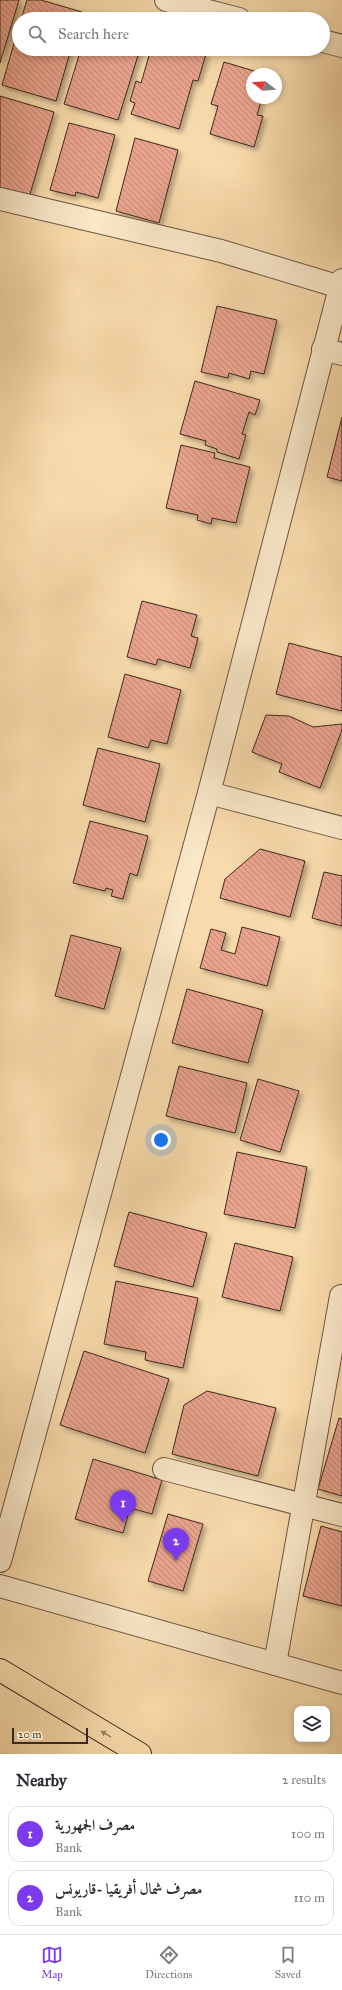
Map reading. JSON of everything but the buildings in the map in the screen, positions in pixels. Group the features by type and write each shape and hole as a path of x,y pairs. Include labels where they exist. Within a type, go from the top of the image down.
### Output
{"highway":[{"path":"0,1670 140,1754"}],"street":[{"path":"166,0 212,12"},
{"path":"330,43 342,46"},
{"path":"0,199 221,251 341,283 332,351 209,793 0,1561"},
{"path":"209,793 342,828"},
{"path":"275,1664 342,1294"},
{"path":"164,1469 342,1515"},
{"path":"0,1586 342,1683"}],"place":[{"name":"مصرف الجمهورية","path":"123,1523"},
{"name":"مصرف شمال أفريقيا -قاريونس","path":"176,1561"}]}
